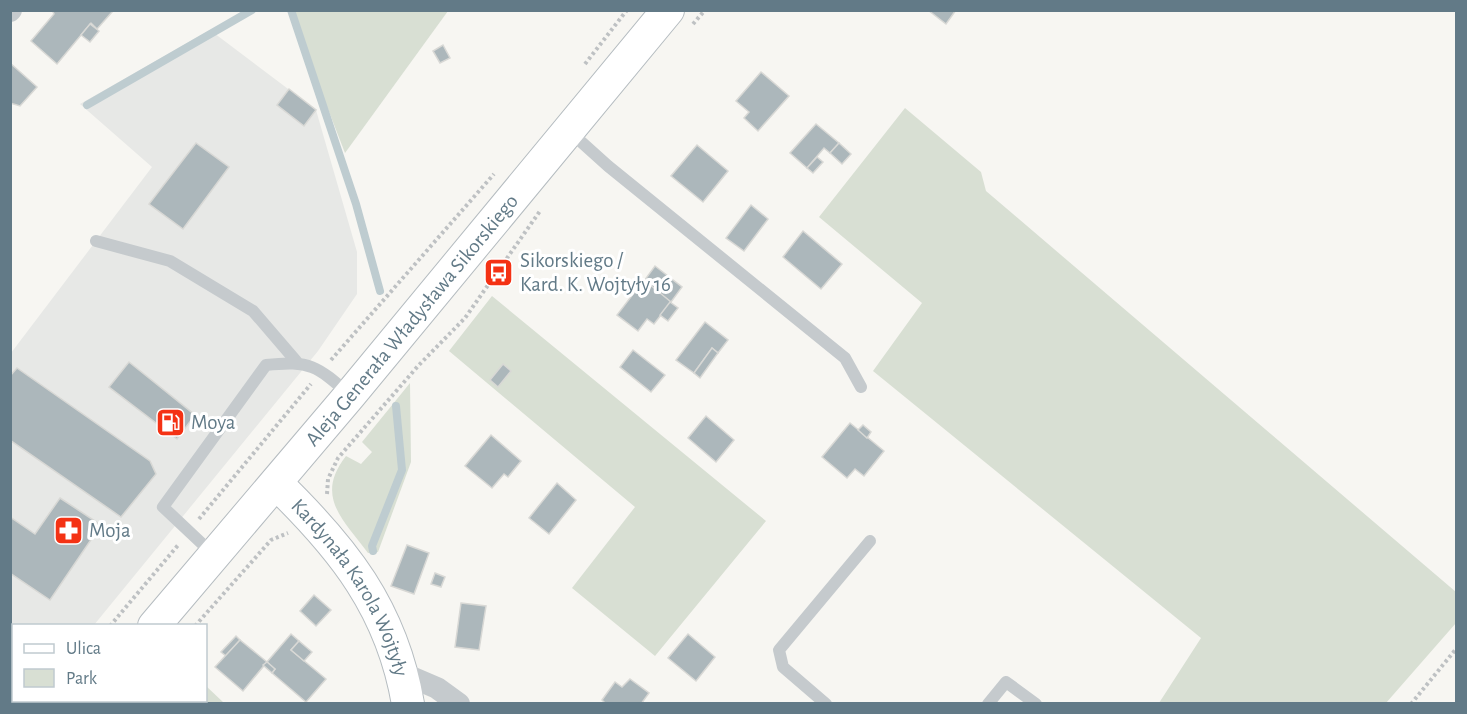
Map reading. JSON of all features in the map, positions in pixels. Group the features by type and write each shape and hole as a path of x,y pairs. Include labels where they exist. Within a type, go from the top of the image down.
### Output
{"main road":[{"name":"Aleja Generała Władysława Sikorskiego","path":"156,624 351,395 568,130 679,19"},
{"name":"Kardynała Karola Wojtyły","path":"276,483 316,522 355,570 379,612 405,688"}],"street":[{"path":"405,688 437,688 459,704"}],"lane":[{"path":"568,130 845,358 861,387"},
{"path":"96,242 170,261 253,311 296,361"},
{"path":"214,555 163,507 266,365 296,361 322,370 351,395"},
{"path":"826,704 783,667 778,650 870,541"},
{"path":"988,704 1006,682 1036,704"}],"path":[{"path":"583,66 627,10"},
{"path":"679,19 705,10"},
{"path":"112,624 322,370 414,268 495,172"},
{"path":"328,502 328,479 338,458 418,366 465,318 542,208"},
{"path":"197,624 271,540"},
{"path":"1411,704 1456,649"}],"shaded area":[{"path":"210,30 316,110 357,252 357,294 318,351 95,624 12,624 11,703 11,353 152,167 80,104"}],"green space":[{"path":"290,11 448,11 345,153"},
{"path":"905,108 981,172 986,191 1456,592 1456,623 1386,703 1159,703 1201,638 873,371 922,303 819,217"},
{"path":"492,296 766,521 655,656 572,588 635,507 449,351"},
{"path":"410,383 411,462 378,552 368,553 336,508 333,484 337,471 346,456 361,464 372,452 362,442"},
{"path":"207,687 224,703 143,703 207,702"}],"building":[{"path":"52,10 110,10 112,12 97,29 91,23 57,64 31,41 54,14"},
{"path":"928,10 956,10 946,24"},
{"path":"90,24 99,31 90,42 81,35"},
{"path":"443,45 450,58 440,63 433,51"},
{"path":"10,63 37,87 20,106 10,103"},
{"path":"761,72 789,96 758,131 744,118 749,112 736,101"},
{"path":"289,89 316,110 304,126 277,105"},
{"path":"816,124 839,143 830,153 824,148 807,168 790,153"},
{"path":"196,143 229,167 183,229 149,204"},
{"path":"839,143 851,154 842,164 830,153"},
{"path":"697,145 728,171 703,202 671,176"},
{"path":"817,157 823,162 813,173 807,168"},
{"path":"751,205 768,219 744,251 726,238"},
{"path":"803,231 842,264 821,289 783,257"},
{"path":"655,266 682,287 671,302 644,281"},
{"path":"643,281 649,284 645,289 640,285"},
{"path":"649,284 671,302 654,324 647,319 638,331 617,315 640,285 645,289"},
{"path":"670,302 678,308 668,321 660,315"},
{"path":"705,322 728,340 718,353 712,348 694,373 676,360"},
{"path":"712,348 718,353 700,378 694,373"},
{"path":"633,350 665,375 651,392 620,367"},
{"path":"129,362 195,415 177,439 109,387"},
{"path":"503,364 511,371 498,387 490,380"},
{"path":"17,368 150,461 156,474 121,517 10,440 10,376"},
{"path":"706,416 734,440 716,462 688,438"},
{"path":"850,423 884,451 864,476 855,469 847,478 822,457"},
{"path":"863,425 871,432 867,438 858,430"},
{"path":"491,435 521,461 508,477 504,474 492,488 465,466"},
{"path":"557,483 576,500 549,534 529,518"},
{"path":"60,498 101,525 50,600 10,573 10,517 35,534"},
{"path":"407,545 429,553 414,594 391,586"},
{"path":"435,573 445,577 441,587 431,584"},
{"path":"314,595 331,610 316,626 300,611"},
{"path":"461,603 486,606 479,650 455,647"},
{"path":"291,634 299,641 291,650 326,679 306,702 272,673 275,669 267,662"},
{"path":"688,634 715,657 696,681 668,658"},
{"path":"236,636 240,640 226,656 221,652"},
{"path":"240,640 267,662 243,691 215,667"},
{"path":"299,641 312,652 304,661 291,650"},
{"path":"267,662 275,669 272,673 263,665"},
{"path":"630,679 649,693 641,704 606,704 602,700 615,682 622,687"}],"waterway":[{"path":"87,105 252,10"},
{"path":"291,10 356,204 380,291"},
{"path":"373,551 372,546 402,470 396,406"}],"place":[{"name":"Sikorskiego / Kard. K. Wojtyły 16","path":"499,272"},
{"name":"Moya","path":"170,422"},
{"name":"Moja","path":"68,530"}]}
